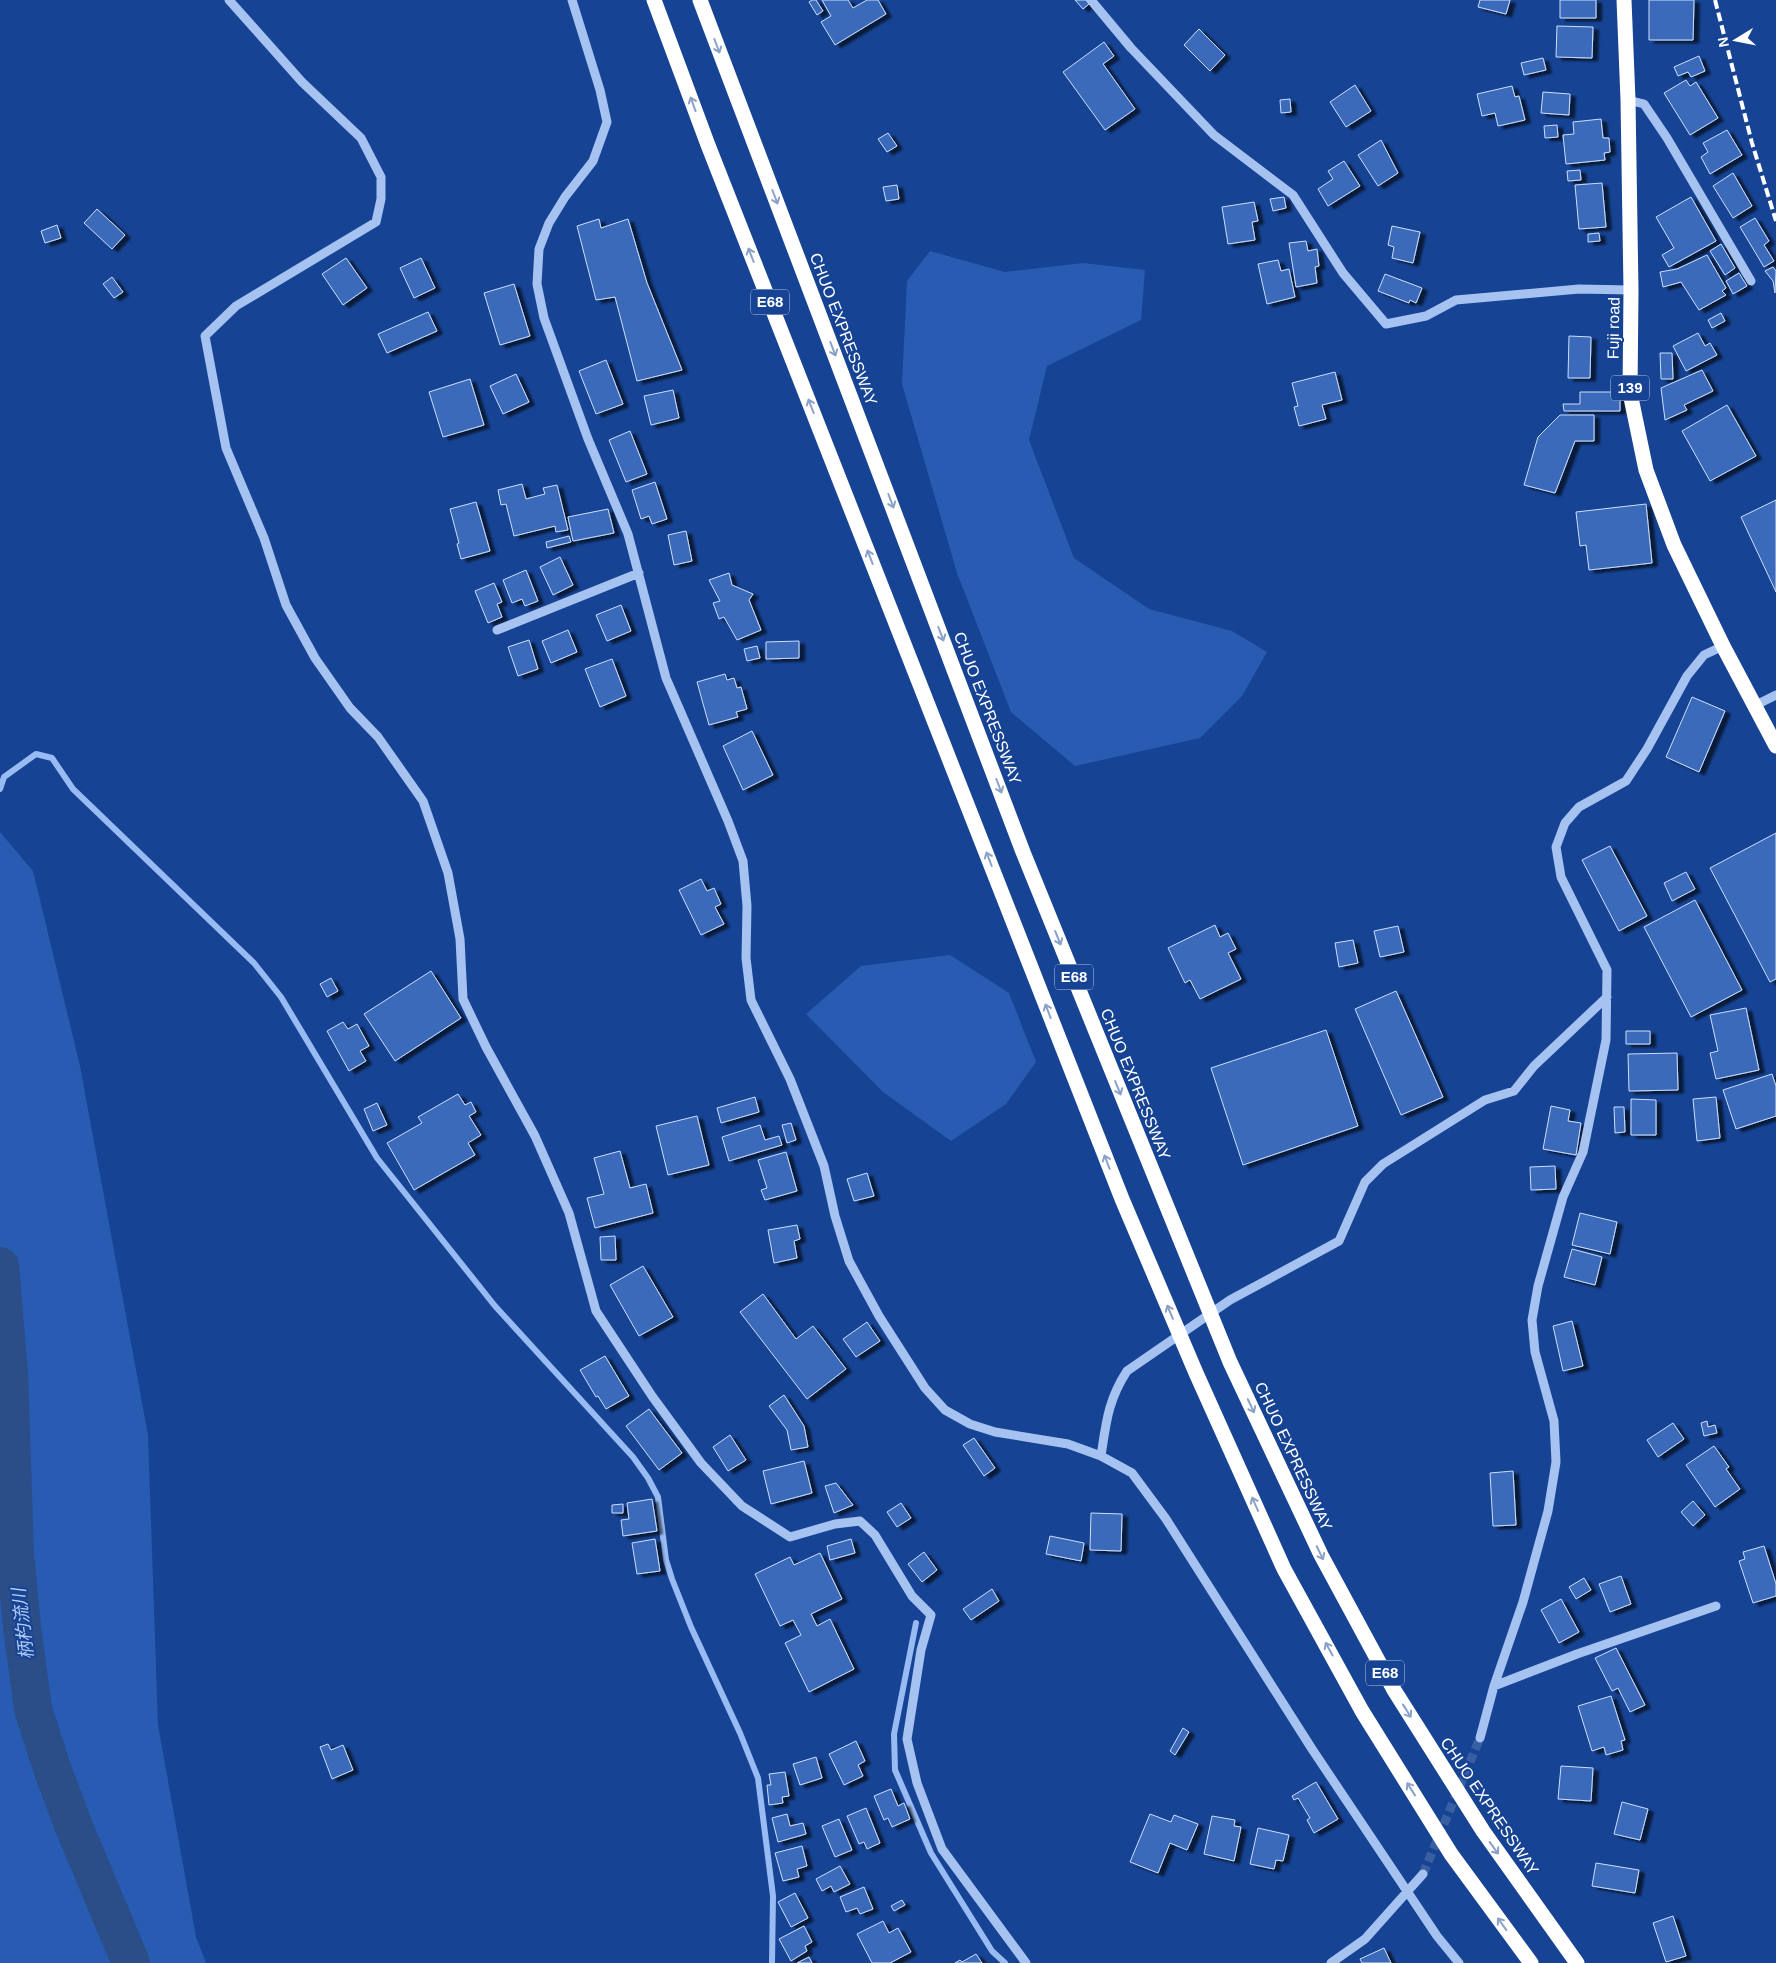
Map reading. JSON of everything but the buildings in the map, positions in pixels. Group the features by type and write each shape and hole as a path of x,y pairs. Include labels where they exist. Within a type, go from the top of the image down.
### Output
{"highway":[{"name":"E68","path":"654,0 708,145 1122,1200 1196,1373 1284,1569 1362,1710 1451,1854 1531,1963"},
{"name":"CHUO EXPRESSWAY","path":"700,0 1023,852 1230,1362 1321,1555 1394,1690 1482,1831 1577,1963"},
{"name":"Fuji road","path":"1624,0 1632,290 1630,393 1646,470 1674,545 1776,746"}],"street":[{"path":"229,0 302,82 361,138 382,177 381,199 376,222 236,306 205,336 226,448 264,538 286,605 315,658 350,708 378,738 423,802 448,874 460,939 463,999 486,1047 536,1136 570,1213 596,1311 652,1396 701,1463 742,1506 790,1537 835,1524 860,1521 875,1535 912,1596 931,1615 921,1650 907,1740 916,1783 942,1849 1026,1963"},
{"path":"572,0 600,90 607,122 593,161 564,198 549,224 539,249 537,284 547,328 588,439 628,534 666,678 728,821 743,861 747,906 746,958 751,1000 790,1079 824,1166 835,1216 849,1261 879,1316 925,1388 945,1410 970,1424 995,1432 1068,1444 1101,1456 1132,1473 1166,1519 1312,1749 1437,1936 1459,1963"},
{"path":"1091,0 1132,48 1214,135 1293,195 1343,273 1386,324 1426,316 1456,300 1579,289 1632,290"},
{"path":"1628,100 1644,104 1668,138 1751,281"},
{"path":"497,630 639,573"},
{"path":"1480,1738 1494,1686 1523,1602 1548,1511 1556,1462 1554,1421 1535,1352 1532,1320 1538,1286 1563,1197 1583,1152 1606,1040 1607,970 1561,877 1556,847 1565,823 1579,807 1626,781 1647,749 1687,676 1704,655 1724,646"},
{"path":"1756,705 1776,695"},
{"path":"1101,1456 1108,1410 1119,1383 1127,1371 1230,1300 1338,1241 1365,1182 1383,1164 1485,1100 1514,1091 1534,1066 1607,997"},
{"path":"1494,1686 1577,1654 1716,1606"},
{"path":"1331,1963 1365,1939 1423,1874"}],"shaded area":[{"path":"930,251 1005,272 1083,263 1145,270 1141,320 1047,366 1029,440 1074,558 1149,609 1232,631 1267,652 1242,696 1200,738 1075,766 1011,712 957,573 902,384 907,281"},
{"path":"0,832 33,871 80,1066 148,1435 158,1725 196,1937 206,1963 0,1963"},
{"path":"950,955 1009,993 1036,1062 1006,1104 951,1141 883,1092 806,1014 861,966"}],"waterway":[{"path":"0,789 4,777 36,754 52,758 73,789 254,963 281,997 377,1158 495,1306 633,1457 648,1478 658,1497 666,1560 672,1579 691,1627 740,1733 758,1778 773,1896 772,1963"},
{"name":"柄杓流川","path":"0,1266 9,1372 15,1554 33,1709 74,1827 131,1963"},
{"path":"916,1623 894,1734 895,1770 931,1853 992,1951 1005,1963"}],"tunnel":[{"path":"1423,1874 1480,1738"}],"railway":[{"path":"1715,0 1752,143 1776,221"}]}
